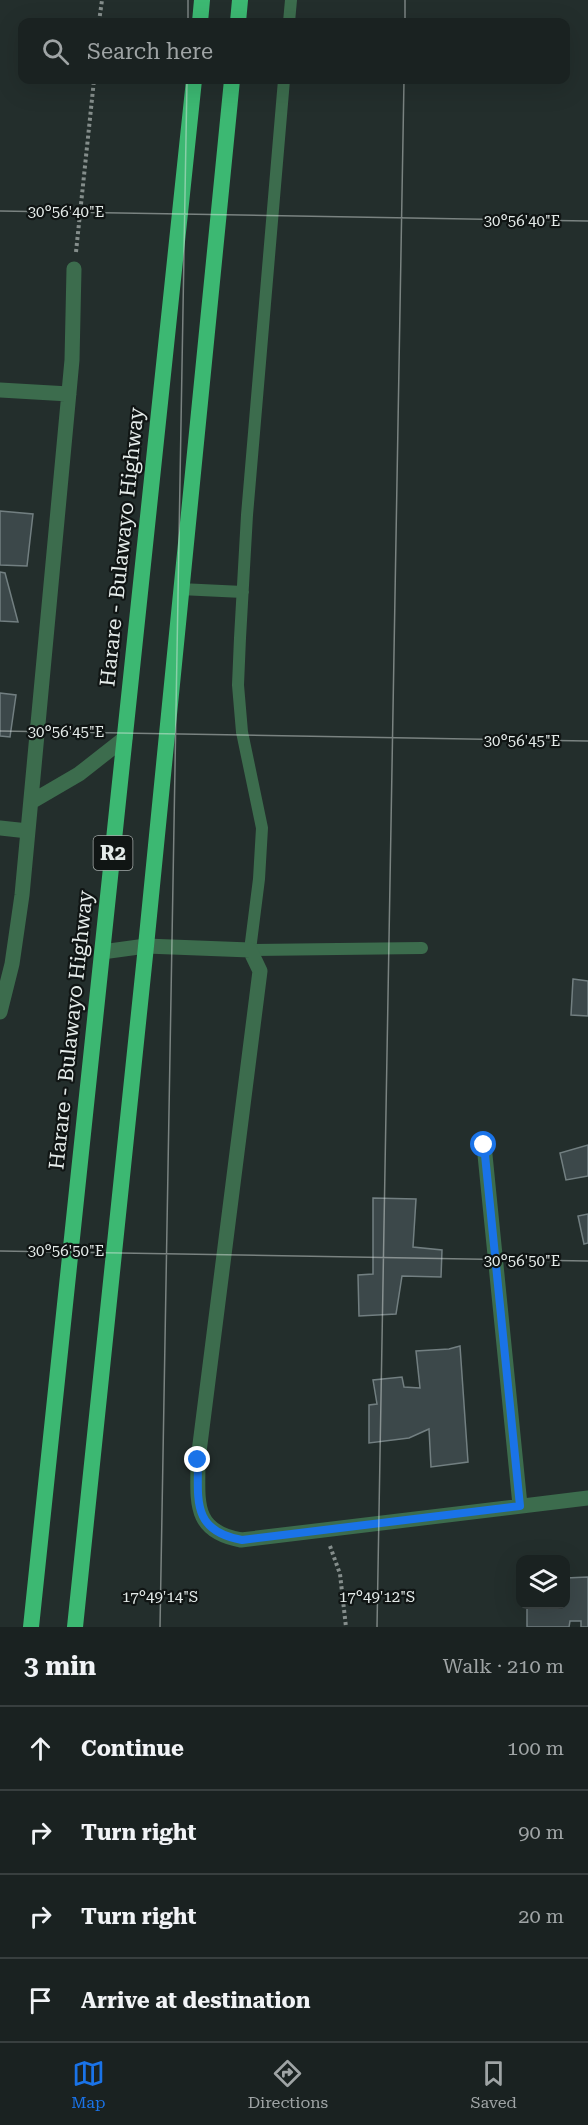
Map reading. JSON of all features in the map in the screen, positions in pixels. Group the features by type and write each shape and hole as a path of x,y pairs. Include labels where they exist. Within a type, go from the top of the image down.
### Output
{"highway":[{"path":"200,18 202,0"},
{"path":"238,18 240,0"},
{"name":"Harare - Bulawayo Highway","path":"31,1627 194,84"},
{"name":"R2","path":"75,1627 146,946 232,84"}],"street":[{"path":"0,1012 12,964 22,895 72,360 74,269"},
{"path":"0,390 69,394"},
{"path":"31,802 79,774 125,738"},
{"path":"0,828 28,831"},
{"path":"102,952 146,946 250,950 260,971 198,1460 200,1505 206,1524 228,1538 242,1540 588,1498"},
{"path":"484,1145 520,1506"}],"lane":[{"path":"289,18 291,0"},
{"path":"284,84 247,515 238,685 242,732 262,828 259,879 250,950 422,948"},
{"path":"180,589 243,592"}],"path":[{"path":"100,18 102,0"},
{"path":"74,269 93,84"},
{"path":"324,1531 340,1574 346,1627"}],"building":[{"path":"0,511 33,514 27,566 0,565"},
{"path":"0,572 5,573 18,622 0,621"},
{"path":"0,693 16,695 10,737 0,736"},
{"path":"573,979 588,981 588,1016 571,1015"},
{"path":"588,1145 588,1176 566,1180 560,1153"},
{"path":"373,1198 416,1199 413,1247 442,1250 441,1277 402,1276 396,1314 359,1316 358,1275 373,1274"},
{"path":"588,1214 588,1243 584,1244 578,1216"},
{"path":"460,1346 468,1462 431,1467 429,1429 409,1438 369,1443 369,1405 377,1404 373,1380 402,1377 404,1387 420,1388 416,1351"},
{"path":"588,1577 588,1627 581,1627 581,1621 570,1621 569,1627 527,1627 527,1609 570,1609 570,1578"}],"route":[{"path":"198,1460 200,1505 206,1524 228,1538 242,1540 520,1506 484,1145"}]}
